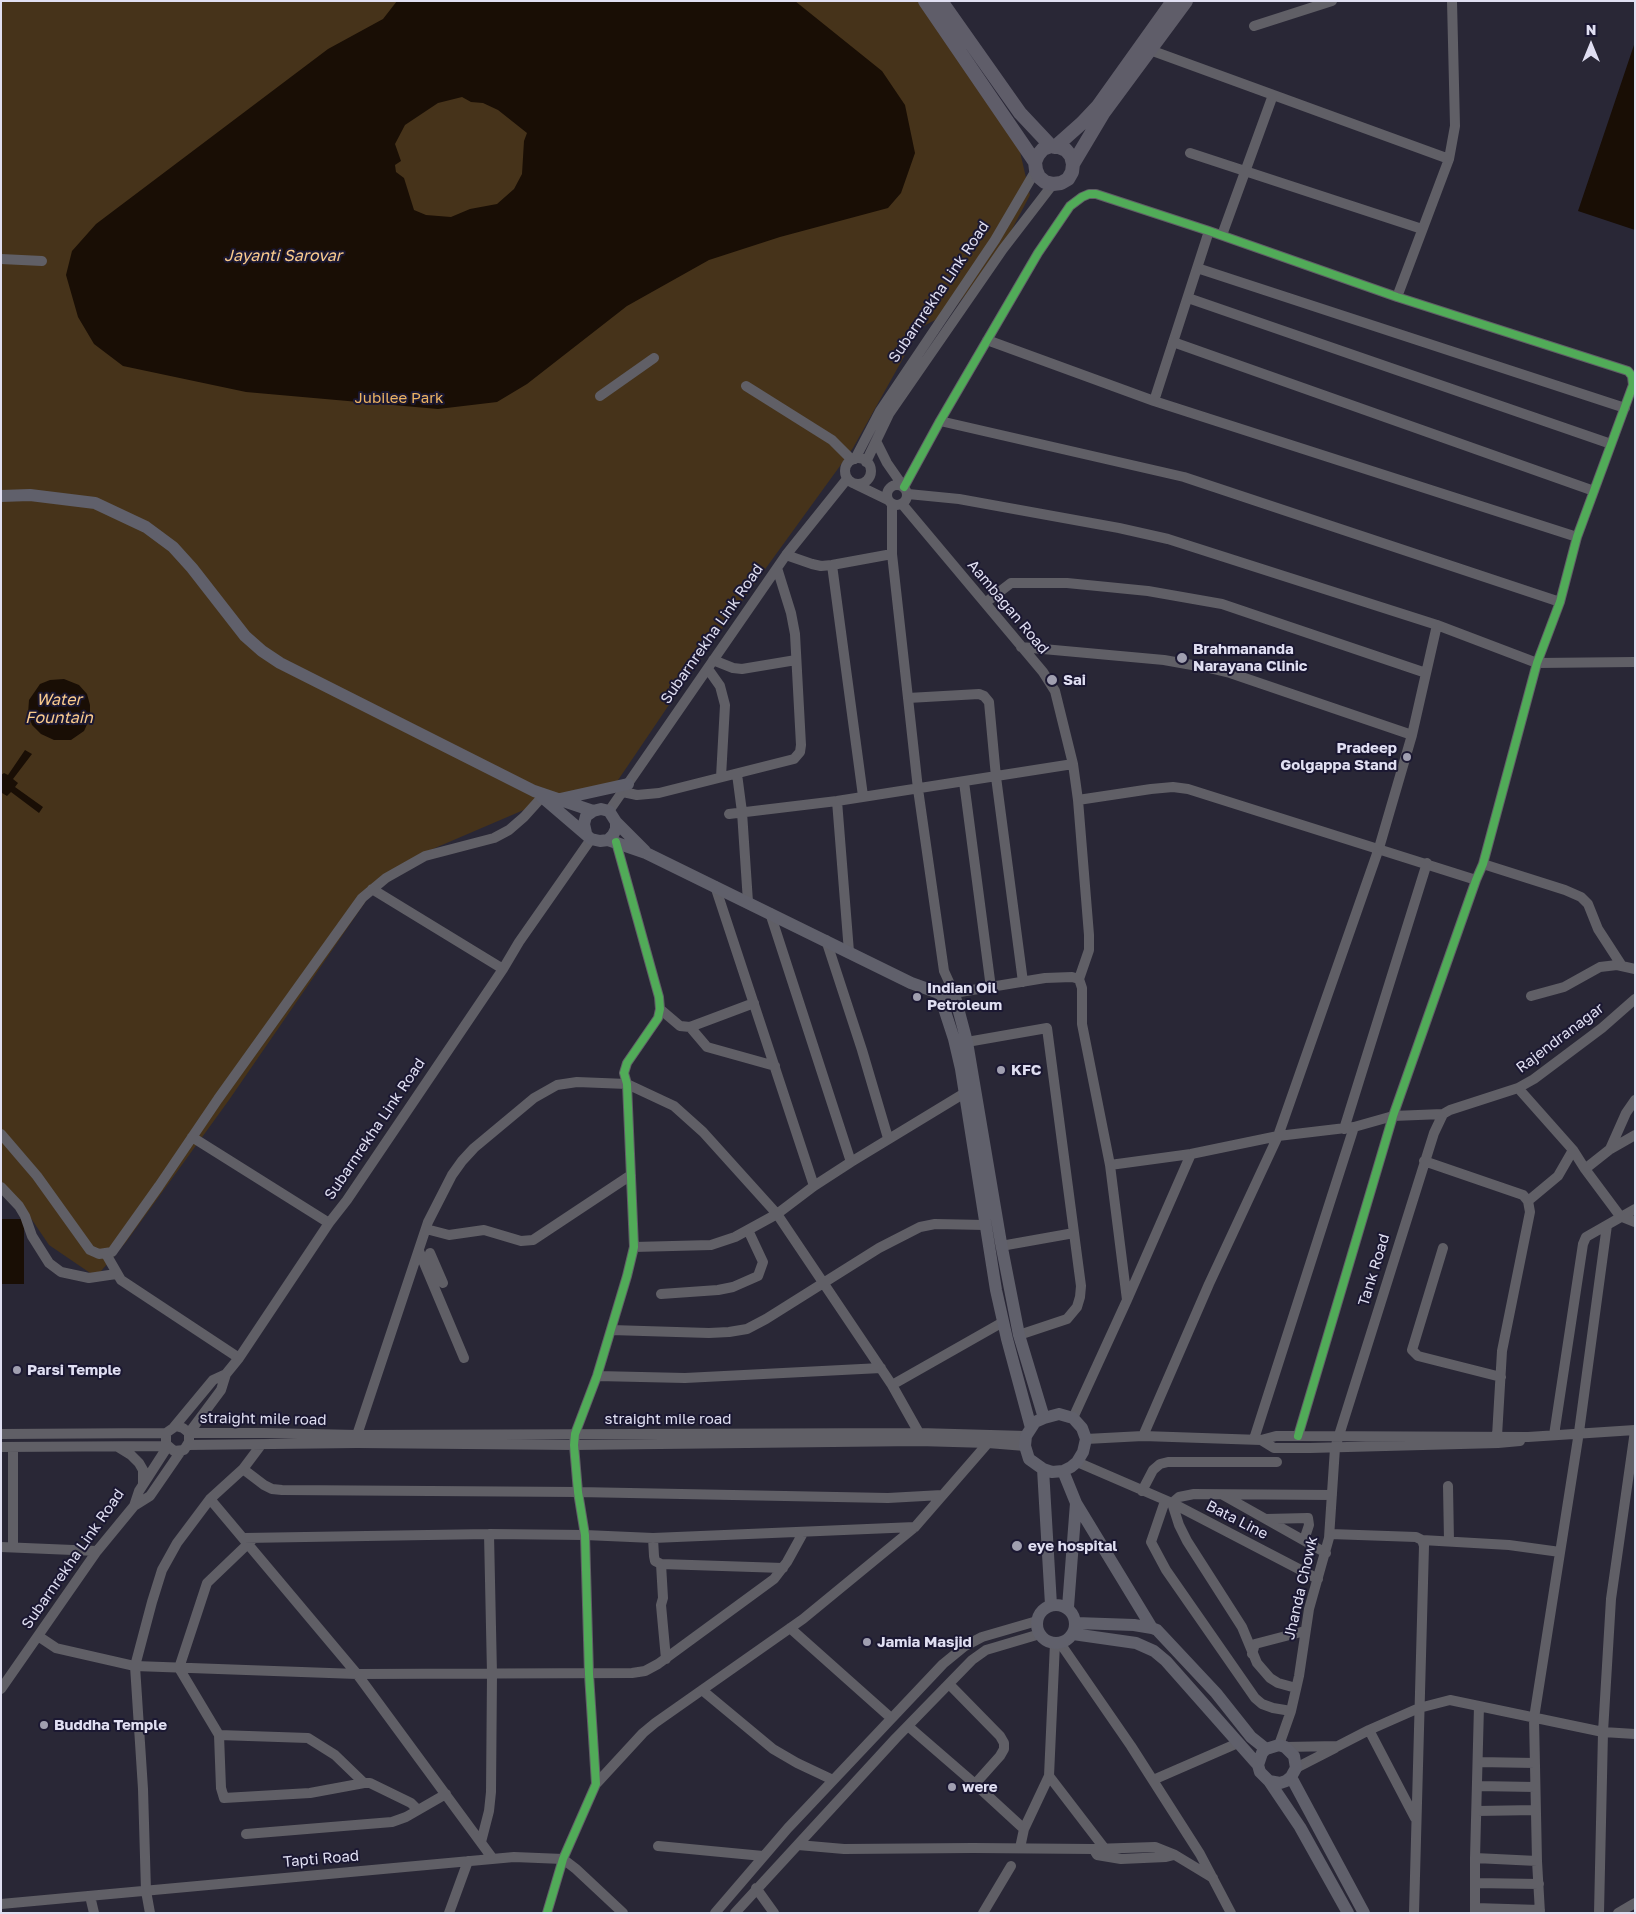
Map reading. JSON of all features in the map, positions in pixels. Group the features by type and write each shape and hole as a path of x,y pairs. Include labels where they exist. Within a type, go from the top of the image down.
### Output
{"highway":[{"path":"925,1 1035,166 1039,177 1045,182 1053,184 1061,183 1068,179 1072,172 1071,156 1066,150 1053,146 1020,113 941,1"},
{"path":"1035,166 1038,155 1044,149 1053,146 1082,123 1098,106 1173,1"},
{"path":"1073,164 1104,112 1186,1"}],"main road":[{"path":"1,496 30,495 95,503 146,527 172,547 192,568 245,636 280,663 538,794 588,836 600,841 612,841 646,852 911,983 939,993 954,994 968,1042 1001,1246 1019,1335 1044,1418"},
{"path":"560,799 625,788"},
{"path":"538,794 560,799 593,811"},
{"path":"588,836 584,824 586,816 593,811 601,809 613,817 646,852"},
{"path":"612,841 616,829 613,817"},
{"path":"939,993 954,1039 961,1069 963,1094 985,1224 1027,1437 1029,1459 1043,1469 1052,1472 1063,1471 1071,1468 1077,1462 1083,1452 1086,1439 1082,1428 1072,1418 1059,1414 1035,1422 1027,1437"},
{"path":"1043,1469 1051,1605"},
{"path":"1063,1471 1076,1503 1152,1628 1162,1634 1216,1693 1250,1737 1266,1749"},
{"path":"1068,1607 1051,1605 1042,1611 1039,1627 1048,1642 1058,1643 1068,1639 1074,1629 1074,1617 1068,1607 1076,1503"},
{"path":"1074,1629 1152,1628"},
{"path":"1074,1629 1136,1643 1154,1651 1166,1661 1258,1765 1263,1777 1269,1781 1300,1827 1348,1913"},
{"path":"1258,1765 1259,1758 1266,1749 1282,1746 1294,1756 1294,1772 1364,1913"},
{"path":"1269,1781 1280,1783 1294,1772"}],"street":[{"path":"1254,26 1332,1"},
{"path":"1397,297 1449,159 1455,126 1452,1"},
{"path":"1150,50 1449,159"},
{"path":"1222,235 1273,95"},
{"path":"1190,153 1422,229"},
{"name":"Subarnrekha Link Road","path":"1035,166 996,240 880,410 853,460 846,467 845,473 850,480 858,484 868,478 870,467 866,462 889,414 1003,249 1053,184"},
{"path":"1127,1300 1110,1165 1082,1024 1082,988 1080,980 1062,977 954,994 944,971 918,789 892,554 899,496 940,421 1038,253 1070,206 1082,197 1096,194 1222,235 1397,297 1628,371 1632,376 1633,385 1577,537 1560,602 1537,663 1483,864 1393,1116 1298,1436"},
{"path":"1154,400 1209,231"},
{"path":"1,259 42,261"},
{"path":"1197,268 1625,408"},
{"path":"1188,298 1612,444"},
{"path":"987,340 1154,400 1577,537"},
{"path":"1173,342 1594,491"},
{"path":"600,396 654,358"},
{"path":"746,386 832,440 853,460 861,459 866,462"},
{"path":"940,421 1184,477 1560,602"},
{"name":"Aambagan Road","path":"876,441 887,463 899,496 1043,672 1055,691 1073,764 1078,800 1089,935 1089,950 1080,980"},
{"name":"Subarnrekha Link Road","path":"613,817 625,788 786,555 850,480"},
{"path":"850,480 899,496 959,499 1119,528 1168,539 1438,625 1537,663 1635,662"},
{"path":"786,555 812,564 832,565 892,554"},
{"path":"832,565 863,796"},
{"path":"625,788 637,795 654,794 794,759 800,752 796,660 791,613 777,568"},
{"path":"985,603 1011,583 1067,583 1148,591 1222,604 1426,673"},
{"path":"1143,1436 1209,1284 1278,1136 1379,848 1412,735 1438,625"},
{"path":"1021,647 1164,660 1209,668 1412,735"},
{"path":"711,664 742,669 796,660"},
{"path":"711,664 725,705 721,777"},
{"path":"908,698 979,694 984,696 989,702 996,776 1023,982"},
{"path":"729,814 837,801 1073,764"},
{"path":"736,774 742,812 748,902"},
{"path":"964,782 991,988"},
{"path":"1078,800 1151,789 1173,787 1188,789 1476,880"},
{"path":"1,1134 37,1176 90,1250 99,1254 112,1252 354,907 386,878 425,856 494,838 509,830 524,818 538,794"},
{"path":"837,801 849,952"},
{"name":"Subarnrekha Link Road","path":"170,1430 213,1380 226,1374 239,1358 503,969 588,836"},
{"path":"596,1784 589,1674 586,1535 578,1492 574,1445 575,1434 597,1376 634,1247 627,1084 624,1073 628,1063 658,1018 660,1009 659,997 612,841"},
{"path":"1258,1439 1427,863"},
{"path":"1483,864 1565,890 1581,897 1588,904 1598,929 1622,966"},
{"path":"715,886 814,1186"},
{"path":"372,889 503,969"},
{"path":"770,913 851,1162"},
{"path":"826,940 888,1138"},
{"path":"1531,996 1564,987 1600,967 1611,964 1635,969"},
{"path":"939,993 944,971"},
{"name":"Rajendranagar","path":"1443,1114 1458,1107 1518,1088 1534,1080 1602,1028 1635,999"},
{"path":"660,1009 680,1026 690,1027 754,1003"},
{"path":"690,1027 708,1047 775,1066"},
{"path":"968,1042 1047,1028 1081,1286 1080,1297 1077,1307 1067,1319 1019,1335"},
{"path":"357,1436 426,1229 452,1175 474,1148 534,1098 556,1086 577,1082 627,1084 674,1106 691,1119 777,1214 881,1368 919,1433"},
{"path":"1518,1088 1573,1150 1585,1170 1620,1216 1635,1222"},
{"path":"634,1247 711,1245 724,1242 777,1214 814,1186 888,1138 963,1094"},
{"path":"1609,1150 1626,1113 1635,1100"},
{"path":"1110,1165 1191,1154 1278,1136 1349,1128 1393,1116 1443,1114"},
{"name":"Tank Road","path":"1339,1436 1424,1161 1443,1114"},
{"path":"1585,1170 1609,1150 1635,1135"},
{"path":"192,1137 329,1223"},
{"path":"1528,1201 1558,1176 1573,1150"},
{"path":"1072,1418 1127,1300 1191,1154"},
{"path":"1424,1161 1523,1196 1528,1201 1530,1212 1504,1342 1497,1436"},
{"path":"426,1229 449,1235 484,1230 521,1241 533,1240 631,1175"},
{"path":"1,1187 19,1206 25,1216 32,1236 49,1263 61,1272 89,1278 116,1274"},
{"path":"1554,1435 1583,1244 1586,1237 1635,1209"},
{"path":"611,1330 709,1333 747,1329 879,1248 920,1227 935,1224 985,1224"},
{"path":"1479,1706 1475,1911 1540,1911 1536,1861 1534,1718 1579,1432 1607,1225"},
{"path":"661,1294 718,1290 733,1287 758,1276 763,1262 748,1230"},
{"path":"1001,1246 1074,1233"},
{"path":"1443,1248 1412,1350 1418,1356 1501,1377"},
{"path":"419,1251 464,1358"},
{"path":"106,1254 121,1280 239,1358"},
{"path":"430,1254 443,1284"},
{"path":"892,1385 1003,1322"},
{"path":"597,1376 712,1377 881,1368"},
{"path":"189,1433 221,1390 226,1374"},
{"name":"straight mile road","path":"1,1434 170,1430 183,1428 189,1433 357,1436 919,1433 1027,1437"},
{"path":"170,1430 165,1441 168,1446 174,1451 184,1448"},
{"path":"1086,1439 1143,1436 1258,1439 1276,1436 1528,1437 1579,1432 1635,1430 1631,1482 1611,1599 1603,1732 1599,1913"},
{"name":"straight mile road","path":"184,1448 190,1440 189,1433"},
{"name":"Jhanda Chowk","path":"1282,1746 1296,1688 1304,1631 1330,1534 1335,1448 1339,1436"},
{"name":"straight mile road","path":"184,1448 357,1443 574,1445 988,1443 1027,1437"},
{"path":"1258,1439 1274,1448 1335,1448 1512,1443 1528,1437"},
{"path":"547,1913 563,1858 596,1784 643,1733 669,1712 790,1628 915,1527 988,1443"},
{"name":"Subarnrekha Link Road","path":"1,1689 97,1551 134,1506 142,1486 168,1446"},
{"path":"1,1447 168,1446"},
{"path":"150,1913 146,1891 143,1789 136,1666 162,1570 177,1543 210,1499 243,1469 261,1446"},
{"path":"117,1447 131,1455 139,1463 143,1470 142,1486"},
{"path":"13,1448 13,1547"},
{"path":"134,1506 150,1496 184,1448"},
{"name":"Bata Line","path":"1077,1462 1168,1502 1318,1579"},
{"path":"1142,1491 1153,1470 1160,1464 1168,1462 1276,1462"},
{"path":"243,1469 264,1485 272,1489 282,1490 578,1492 888,1498 942,1495"},
{"path":"1448,1486 1449,1541"},
{"path":"1222,1494 1326,1553"},
{"path":"1291,1711 1273,1708 1262,1704 1255,1698 1166,1570 1151,1542 1168,1502 1186,1495 1332,1495"},
{"path":"210,1499 249,1540 357,1674 493,1858"},
{"path":"1168,1502 1187,1541 1242,1627 1257,1663 1270,1678 1278,1683 1296,1688"},
{"path":"1264,1519 1308,1518 1309,1525 1304,1540"},
{"path":"418,1810 411,1803 370,1783 310,1793 224,1798 221,1788 219,1735 179,1668 207,1582 249,1540 489,1534 653,1538 915,1527"},
{"path":"38,1636 56,1648 136,1666 357,1674 632,1673 645,1671 666,1659 774,1579 783,1568 803,1533"},
{"path":"481,1842 489,1811 491,1792 492,1674 489,1534"},
{"path":"1330,1534 1412,1536 1422,1540 1509,1545 1560,1552"},
{"path":"653,1538 654,1556 660,1564 783,1568"},
{"path":"1414,1913 1416,1900 1416,1819 1424,1546 1422,1540"},
{"path":"1,1547 97,1551"},
{"path":"660,1564 664,1598 661,1605 666,1659"},
{"path":"735,1913 756,1888 972,1660 986,1650 1039,1627"},
{"path":"715,1913 763,1856 943,1664 965,1646 999,1631 1039,1627"},
{"path":"790,1628 891,1718"},
{"path":"1252,1654 1255,1644 1304,1631"},
{"path":"1020,1848 1024,1829 1048,1776 1058,1643"},
{"path":"1058,1643 1153,1780 1200,1854 1230,1913"},
{"path":"949,1684 1004,1742 1004,1749 1000,1756 975,1784"},
{"path":"702,1690 773,1749 833,1780"},
{"path":"1294,1772 1369,1730 1419,1708 1450,1700 1634,1737"},
{"path":"908,1726 1024,1829"},
{"path":"1369,1730 1416,1819"},
{"path":"219,1735 308,1738 335,1755 364,1783"},
{"path":"1153,1780 1238,1743"},
{"path":"1282,1746 1338,1746"},
{"path":"1478,1762 1534,1763"},
{"path":"1048,1776 1105,1849"},
{"path":"1477,1786 1535,1787"},
{"path":"246,1834 392,1822 446,1794"},
{"path":"1477,1811 1536,1810"},
{"path":"798,1845 844,1849 1105,1849 1155,1847 1175,1855 1213,1878"},
{"path":"658,1846 763,1856"},
{"path":"1093,1849 1096,1854 1120,1859 1175,1855"},
{"name":"Tapti Road","path":"1,1904 514,1856 563,1858"},
{"path":"563,1858 622,1913"},
{"path":"1475,1858 1536,1861"},
{"path":"450,1913 468,1861"},
{"path":"983,1913 1011,1866"},
{"path":"1475,1883 1539,1884"},
{"path":"756,1888 774,1913"},
{"path":"90,1896 94,1913"},
{"path":"1618,1913 1635,1903"}],"green space":[{"name":"Jubilee Park","path":"1,1 925,1 1015,130 1030,195 999,254 952,311 920,328 853,448 700,659 610,792 533,806 428,851 368,898 229,1100 126,1242 96,1277 49,1245 26,1211 1,1182"}],"water":[{"name":"Jayanti Sarovar","path":"397,1 795,1 882,71 905,105 915,153 901,193 888,208 780,237 709,260 627,306 527,384 497,402 438,409 246,392 123,366 94,344 78,317 66,275 72,251 96,224 328,49 383,19","holes":["462,97 471,102 483,103 498,110 527,133 524,141 522,174 514,189 497,204 470,209 451,217 426,215 414,210 404,178 396,172 395,165 401,161 395,144 405,125 438,103"]},
{"path":"1635,42 1635,230 1578,211"},
{"name":"Water Fountain","path":"64,679 79,685 87,694 90,705 90,718 84,731 71,740 54,740 41,734 32,725 28,714 29,700 40,684 50,680"},
{"path":"25,750 32,754 13,779 18,783 15,787 43,807 39,813 11,792 7,796 2,793 1,795 1,775 4,773 8,775"},
{"path":"1,1219 24,1219 24,1284 1,1284"}],"cycle path":[{"path":"904,487 940,421 1038,253 1070,206 1089,194 1096,194 1209,231 1397,297 1628,371 1632,376 1633,385 1577,537 1560,602 1537,663 1483,864 1393,1116 1298,1436"},
{"path":"547,1913 563,1859 596,1784 589,1674 585,1535 578,1492 574,1445 575,1434 597,1376 634,1247 627,1084 624,1073 627,1063 658,1018 660,1009 659,997 616,842"}],"place":[{"name":"Brahmananda Narayana Clinic","path":"1182,658"},
{"name":"Sai","path":"1052,680"},
{"name":"Pradeep Golgappa Stand","path":"1407,757"},
{"name":"Indian Oil Petroleum","path":"917,997"},
{"name":"KFC","path":"1001,1070"},
{"name":"Parsi Temple","path":"17,1370"},
{"name":"eye hospital","path":"1017,1546"},
{"name":"Jamia Masjid","path":"867,1642"},
{"name":"Buddha Temple","path":"44,1725"},
{"name":"were","path":"952,1787"}]}
